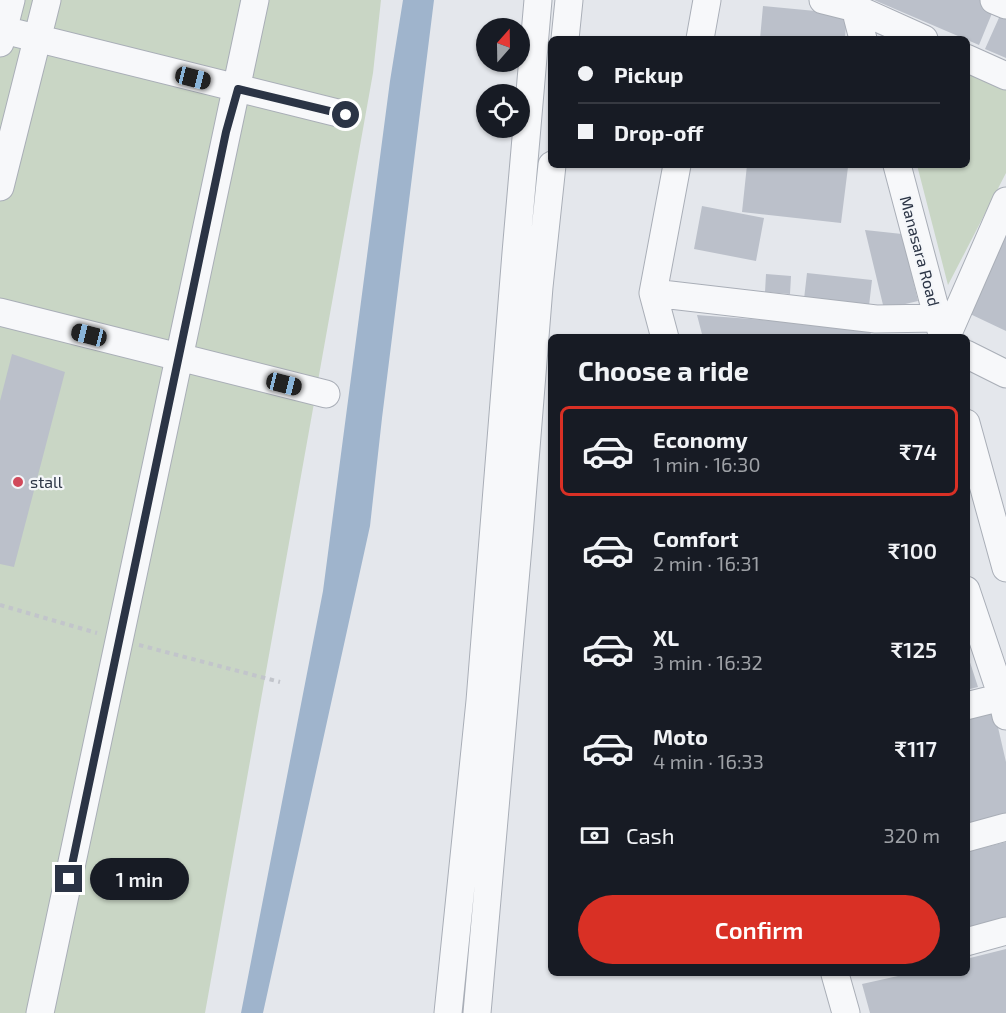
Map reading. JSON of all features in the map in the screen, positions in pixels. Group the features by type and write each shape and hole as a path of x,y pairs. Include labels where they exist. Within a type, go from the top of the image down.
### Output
{"street":[{"path":"11,0 1,34 38,40 346,115"},
{"path":"0,187 47,0"},
{"path":"40,1013 226,132 238,89 255,0"},
{"path":"477,1013 486,918 507,532 539,123 537,0"},
{"path":"565,36 569,0"},
{"path":"701,36 707,0"},
{"path":"823,0 855,4 918,36"},
{"path":"994,0 1006,5"},
{"path":"855,4 862,36"},
{"path":"970,60 1006,76"},
{"path":"448,1013 480,701 507,532 538,299 552,168"},
{"path":"664,334 653,293 676,168"},
{"name":"Manasara Road","path":"898,168 942,331"},
{"path":"653,293 879,328 942,331 1006,201"},
{"path":"0,312 326,394"},
{"path":"970,356 1006,374"},
{"path":"970,438 1006,568"},
{"path":"970,602 1004,706 970,706"},
{"path":"970,837 1006,827"},
{"path":"458,914 486,918"},
{"path":"970,941 1006,932"},
{"path":"840,976 846,1013"}],"green space":[{"path":"0,0 381,0 373,73 205,1013 0,1013"},
{"path":"970,69 1006,85 1006,173 948,285 918,168 970,168"}],"water":[{"path":"403,0 434,0 370,526 263,1013 241,1013 323,591 390,81"}],"building":[{"path":"874,0 982,0 995,6 979,45 970,41 970,36 958,36"},
{"path":"763,6 847,14 845,36 760,36"},
{"path":"1002,11 1006,13 1006,58 985,49"},
{"path":"747,168 848,168 841,223 742,212"},
{"path":"702,206 764,218 756,261 694,249"},
{"path":"865,230 902,234 918,301 884,309"},
{"path":"1006,231 1006,331 968,313"},
{"path":"807,273 872,280 869,306 804,299"},
{"path":"766,274 791,276 790,294 765,292"},
{"path":"697,315 869,328 871,334 702,334"},
{"name":"stall","path":"12,354 65,372 14,567 0,564 0,401"},
{"path":"970,662 978,687 970,689"},
{"path":"994,710 1006,762 1006,816 970,823 970,715"},
{"path":"1006,842 1006,922 970,931 970,851"},
{"path":"1006,949 1006,1013 870,1013 862,984 898,976 970,976 970,958"}],"place":[{"name":"stall","path":"18,482"}],"route":[{"path":"69,879 226,132 238,89 346,115"}]}
